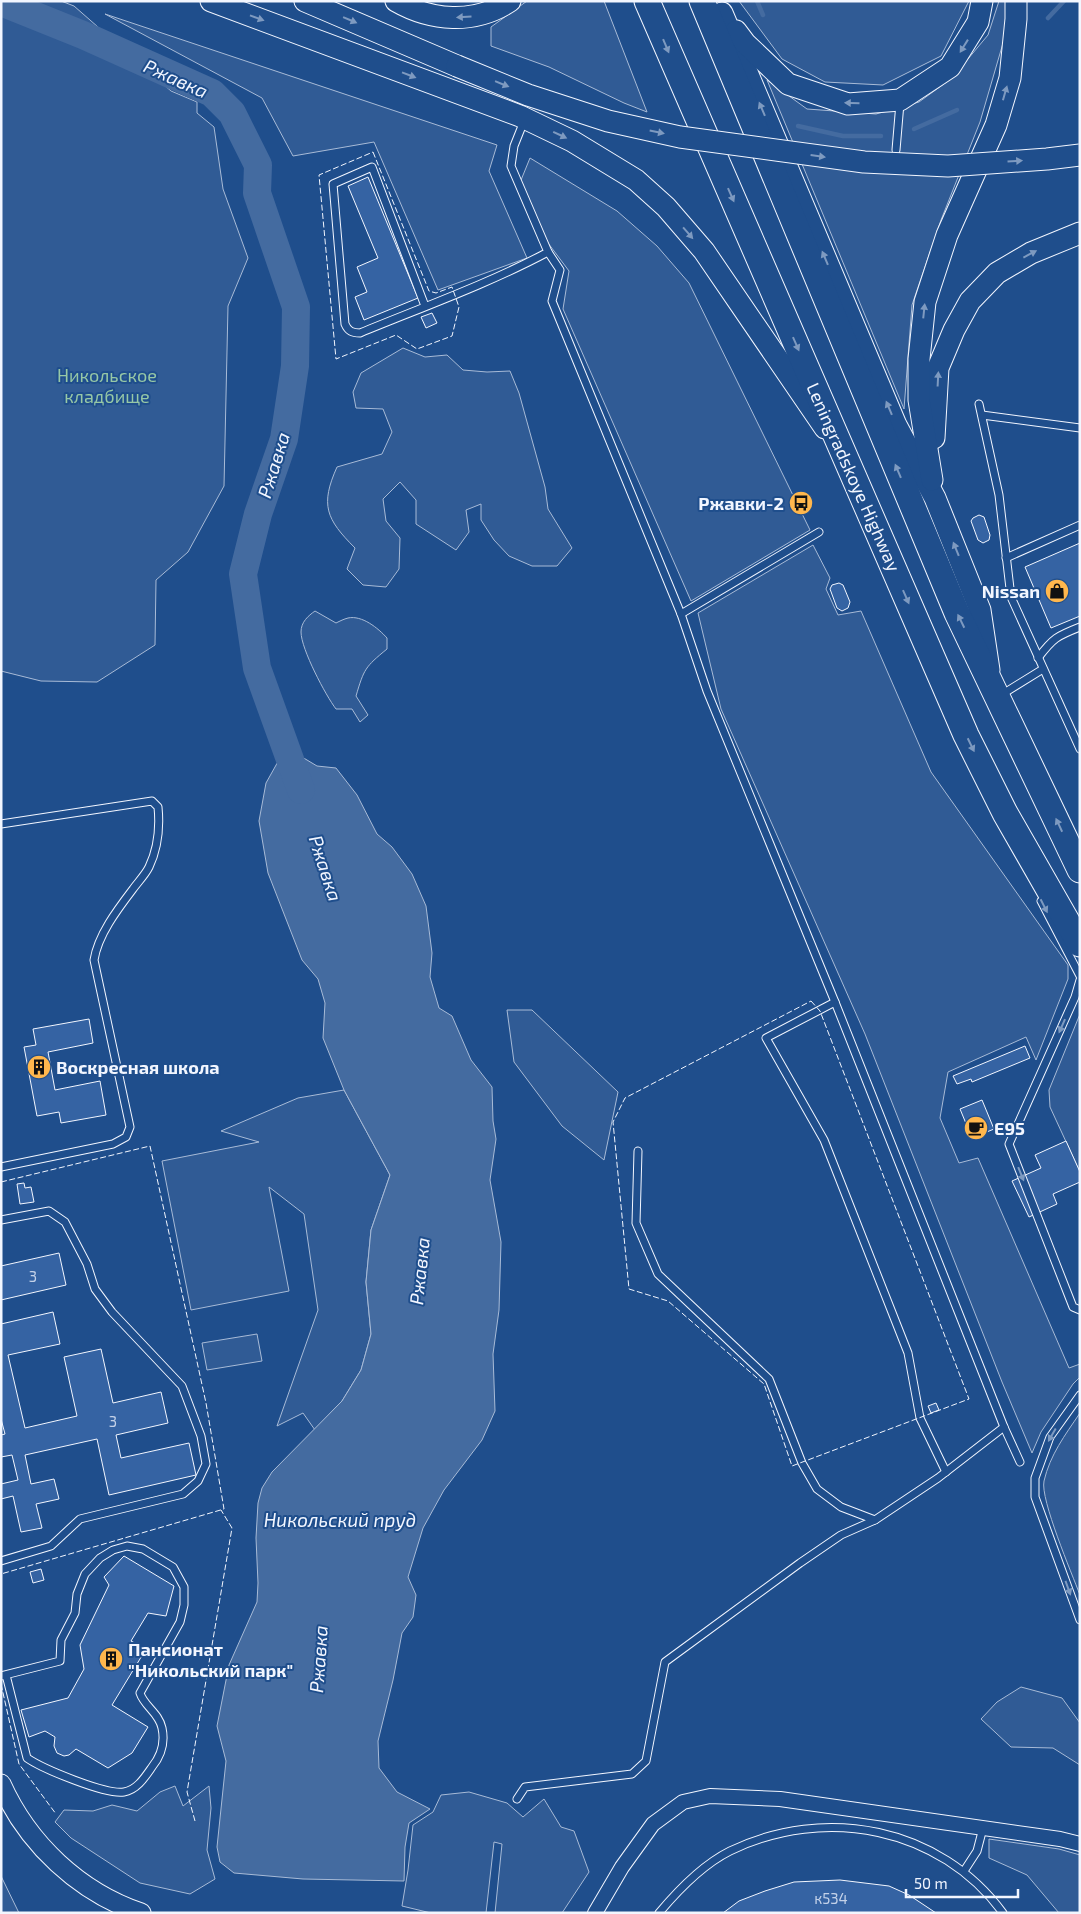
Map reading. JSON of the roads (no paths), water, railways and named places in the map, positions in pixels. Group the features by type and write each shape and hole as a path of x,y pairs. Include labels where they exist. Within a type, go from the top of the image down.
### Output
{"highway":[{"name":"Leningradskoye Highway","path":"646,1 966,735 1004,813 1080,944"},
{"path":"712,5 957,613 1080,870"}],"main road":[{"path":"211,1 525,118 572,141 636,180 666,207 704,251 844,456"},
{"path":"305,1 528,95 608,121 680,137 864,162 948,166 1080,155"},
{"path":"396,1 414,11 443,18 473,16 501,7 510,1"},
{"path":"712,5 745,43 788,84 848,104 900,100 950,67 978,22 982,1"},
{"path":"935,498 919,400 919,359 925,302 947,235 996,125 1010,78 1016,1"},
{"path":"712,5 896,426 935,498 980,610 994,689"},
{"path":"935,498 934,427 938,368 954,330 970,301 997,273 1031,253 1080,233"}],"street":[{"path":"1,1784 35,1842 74,1878 118,1905 141,1913"},
{"path":"595,1913 622,1867 652,1824 683,1802 710,1796 780,1799 1060,1839 1080,1844"}],"lane":[{"path":"896,150 900,100"},
{"path":"525,118 514,146 511,166 548,252 560,270 552,301 681,614 707,691 835,1002 1004,1427 1020,1462"},
{"path":"425,306 372,167 333,184 345,324 353,333 360,333 516,269 548,252"},
{"path":"979,404 999,495 1011,597 1043,669 1076,732 1080,749"},
{"path":"982,415 1080,428"},
{"path":"1006,558 1080,525"},
{"path":"681,614 819,532"},
{"path":"1038,658 1049,642 1080,627"},
{"path":"994,689 1043,669"},
{"path":"1,824 152,801 158,806 160,825 154,855 148,869 117,911 96,949 94,960 130,1127 126,1137 113,1144 1,1167"},
{"path":"1004,813 1026,867"},
{"path":"1038,894 1080,976"},
{"path":"1080,980 1075,997 1009,1144 1073,1307 1080,1310"},
{"path":"835,1002 766,1038 824,1140 908,1353 920,1418 946,1472"},
{"path":"638,1151 636,1223 658,1274 769,1379 802,1463 818,1489 841,1507 876,1520"},
{"path":"1,1220 49,1211 65,1222 87,1264 95,1289 112,1312 182,1386 201,1436 206,1464 198,1481 183,1494 80,1519 50,1546 1,1561"},
{"path":"1080,1395 1050,1437 1035,1478 1035,1497 1080,1620"},
{"path":"517,1799 525,1787 632,1774 646,1761 665,1662 824,1546 841,1535 876,1520 946,1472 1004,1427"},
{"path":"128,1546 143,1549 173,1567 179,1577 184,1587 184,1605 180,1622 140,1692 142,1700 158,1717 162,1728 162,1750 154,1765 138,1786 124,1792 106,1790 59,1775 27,1758 4,1675 60,1661 62,1640 75,1613 77,1594 85,1574 100,1558 113,1550 128,1546"},
{"path":"659,1913 673,1896 699,1872 730,1851 797,1829 837,1827 872,1830 907,1841 934,1853 964,1871 992,1898 1003,1913"},
{"path":"964,1871 977,1851 983,1828"}],"water":[{"name":"Никольский пруд","path":"297,754 317,766 336,768 357,795 377,834 392,847 412,874 426,906 432,953 430,977 439,1008 452,1016 471,1060 492,1087 493,1121 496,1139 490,1180 501,1242 499,1310 493,1354 495,1411 482,1440 444,1490 423,1528 408,1577 416,1595 413,1617 402,1633 378,1741 379,1768 397,1792 430,1809 409,1823 405,1847 404,1881 303,1879 234,1873 220,1862 217,1847 226,1761 217,1726 229,1665 257,1602 256,1538 258,1503 262,1488 272,1472 342,1401 361,1370 371,1334 366,1282 371,1230 390,1175 344,1090 323,1038 325,1003 318,979 302,960 268,873 259,821 266,783 280,758"}],"waterway":[{"path":"757,1 763,15"},
{"path":"1048,18 1064,1"},
{"name":"Ржавка","path":"1,2 83,35 212,93 232,113 258,165 257,193 296,307 295,366 284,439 258,514 243,574 257,668 301,790"},
{"path":"914,129 957,110"},
{"path":"798,126 843,136 881,136"}],"place":[{"name":"Ржавки-2","path":"801,503"},
{"name":"Nissan","path":"1057,591"},
{"name":"Воскресная школа","path":"39,1067"},
{"name":"E95","path":"976,1128"},
{"name":"Пансионат \"Никольский парк\"","path":"111,1659"}],"park label":[{"name":"Никольское кладбище","path":"107,385"}]}
